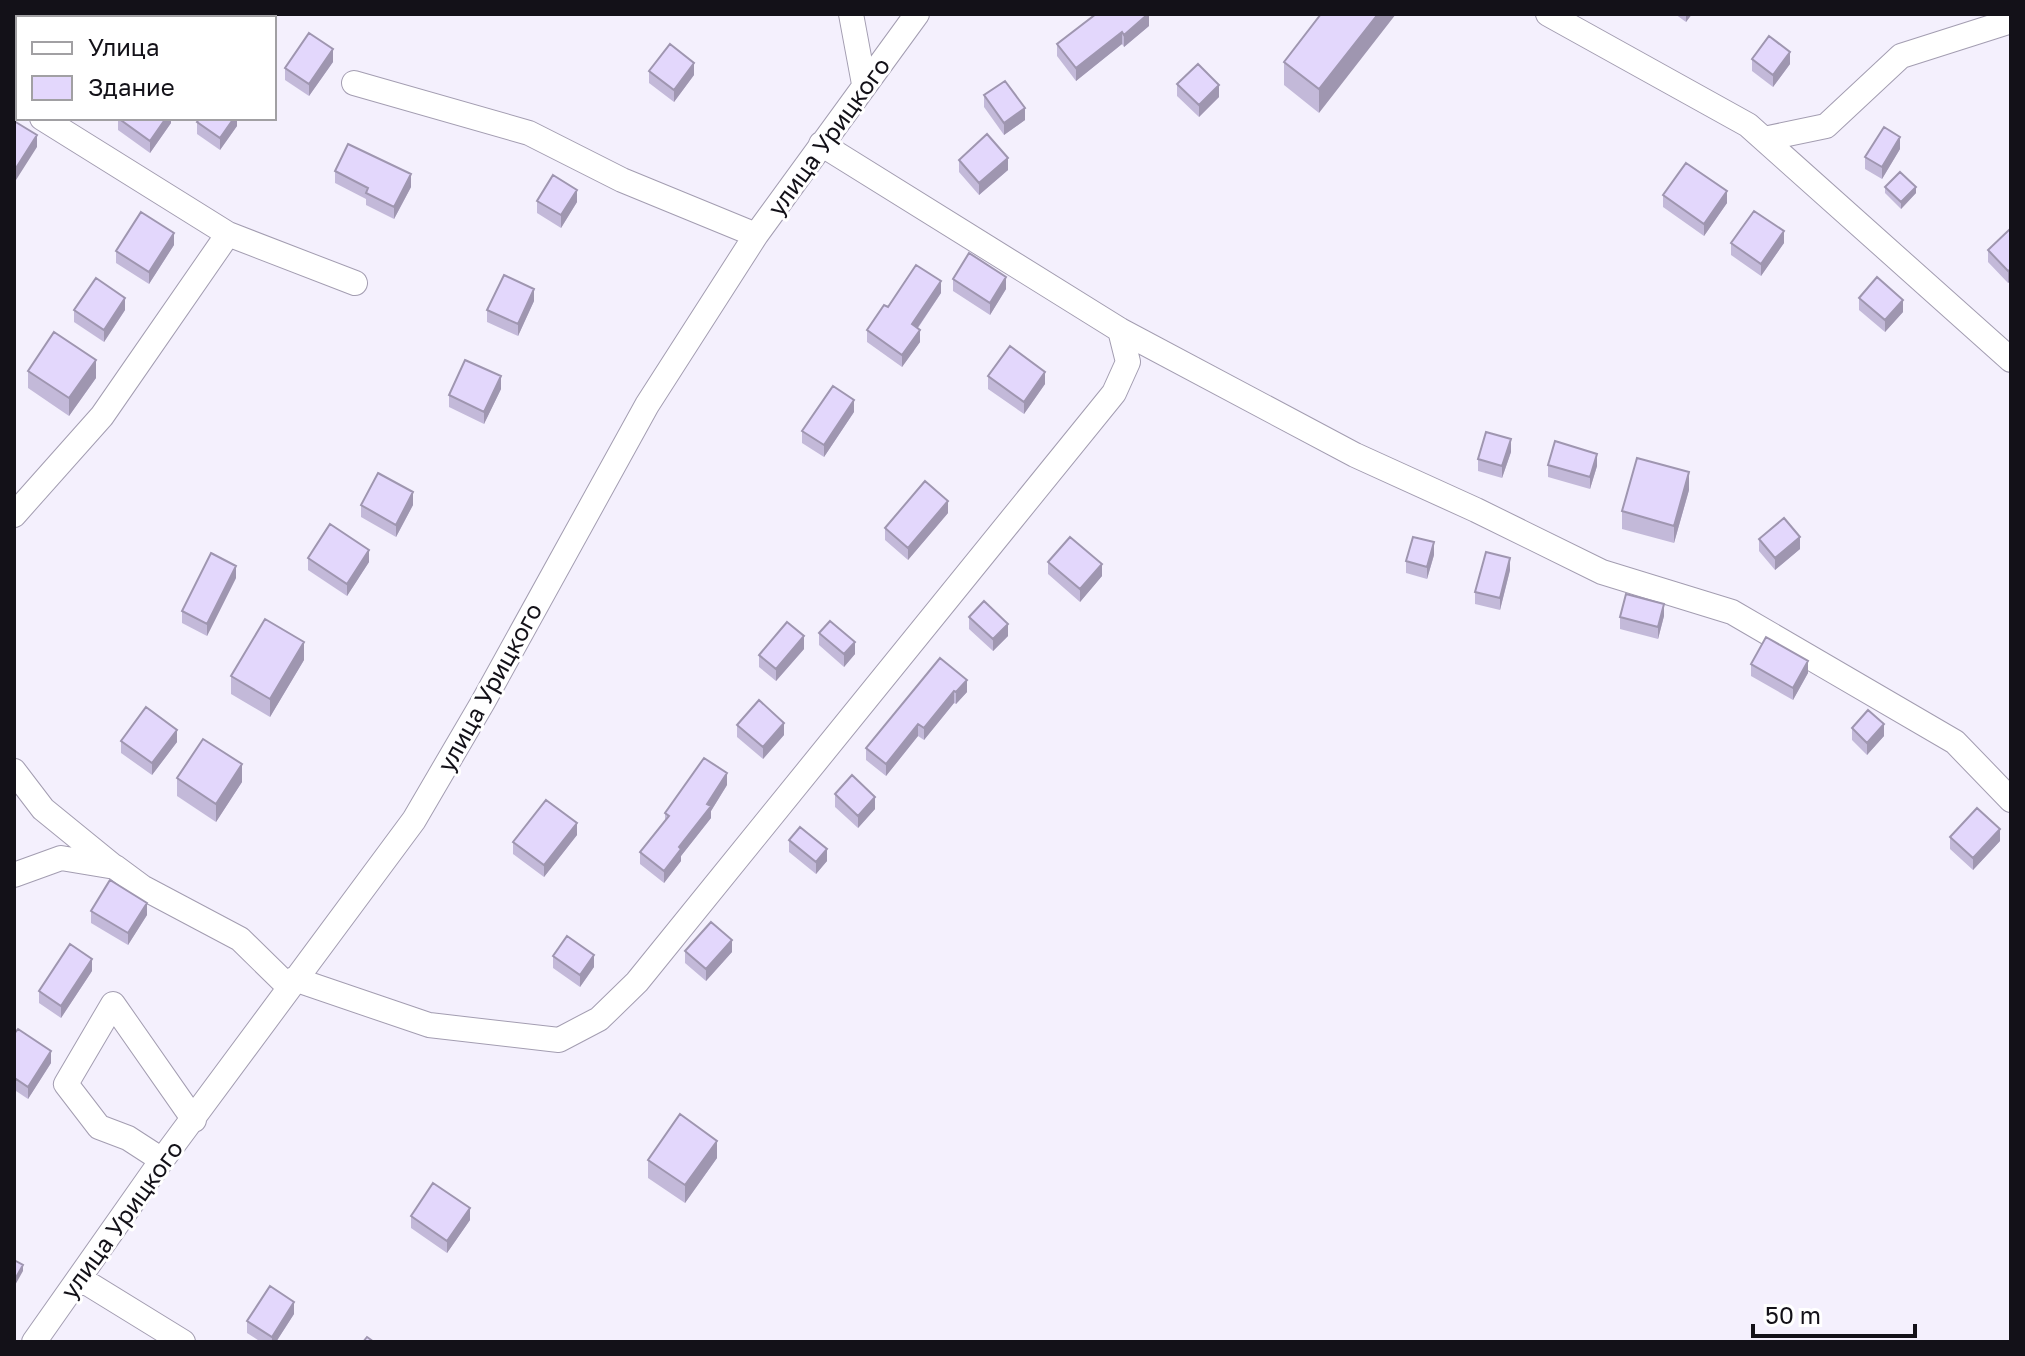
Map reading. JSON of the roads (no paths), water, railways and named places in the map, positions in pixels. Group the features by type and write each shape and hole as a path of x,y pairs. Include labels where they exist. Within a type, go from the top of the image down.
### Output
{"street":[{"path":"851,14 864,84"},
{"name":"улица Урицкого","path":"34,1342 162,1160 414,820 647,405 756,235 917,14"},
{"path":"1548,14 1748,125 2011,360"},
{"path":"1764,139 1826,126 1901,56 2011,21"},
{"path":"354,83 529,133 622,180 756,235"},
{"path":"45,120 228,234 355,283"},
{"path":"821,144 1120,330 1355,455 1602,572 1732,612 1955,742 2011,800"},
{"path":"14,515 102,416 228,234"},
{"path":"14,771 43,809 115,867 142,887 240,939 291,983 429,1025 559,1040 599,1019 637,982 1114,393 1128,362 1120,330"},
{"path":"14,875 61,858 115,867"},
{"path":"162,1160 128,1138 99,1127 66,1084 113,1004 194,1120"},
{"path":"79,1278 183,1342"}]}
